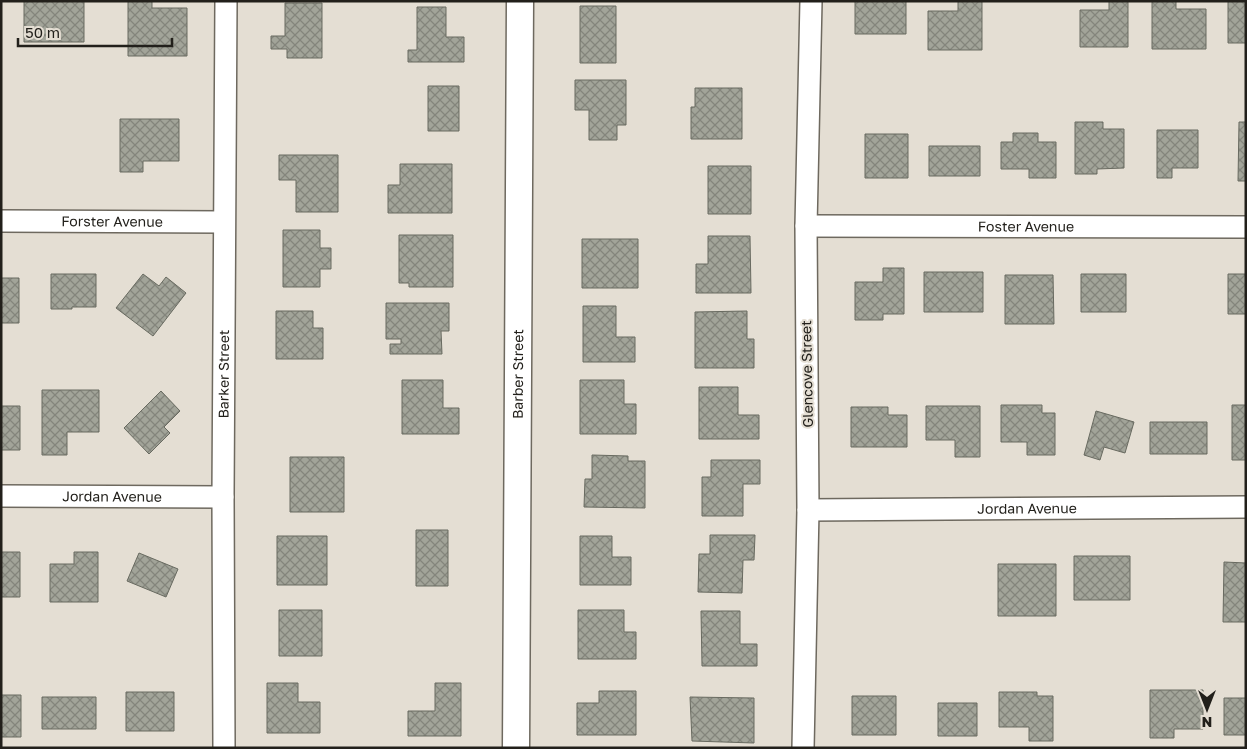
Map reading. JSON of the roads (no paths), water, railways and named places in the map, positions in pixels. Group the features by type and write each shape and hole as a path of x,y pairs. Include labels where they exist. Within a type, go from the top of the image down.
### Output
{"street":[{"name":"Barker Street","path":"224,748 222,497 226,1"},
{"name":"Barber Street","path":"516,748 520,1"},
{"name":"Glencove Street","path":"804,748 808,510 806,226 811,1"},
{"name":"Forster Avenue","path":"1,221 224,222"},
{"name":"Foster Avenue","path":"806,226 1246,227"},
{"name":"Jordan Avenue","path":"1,496 222,497"},
{"name":"Jordan Avenue","path":"808,510 1246,507"}]}
